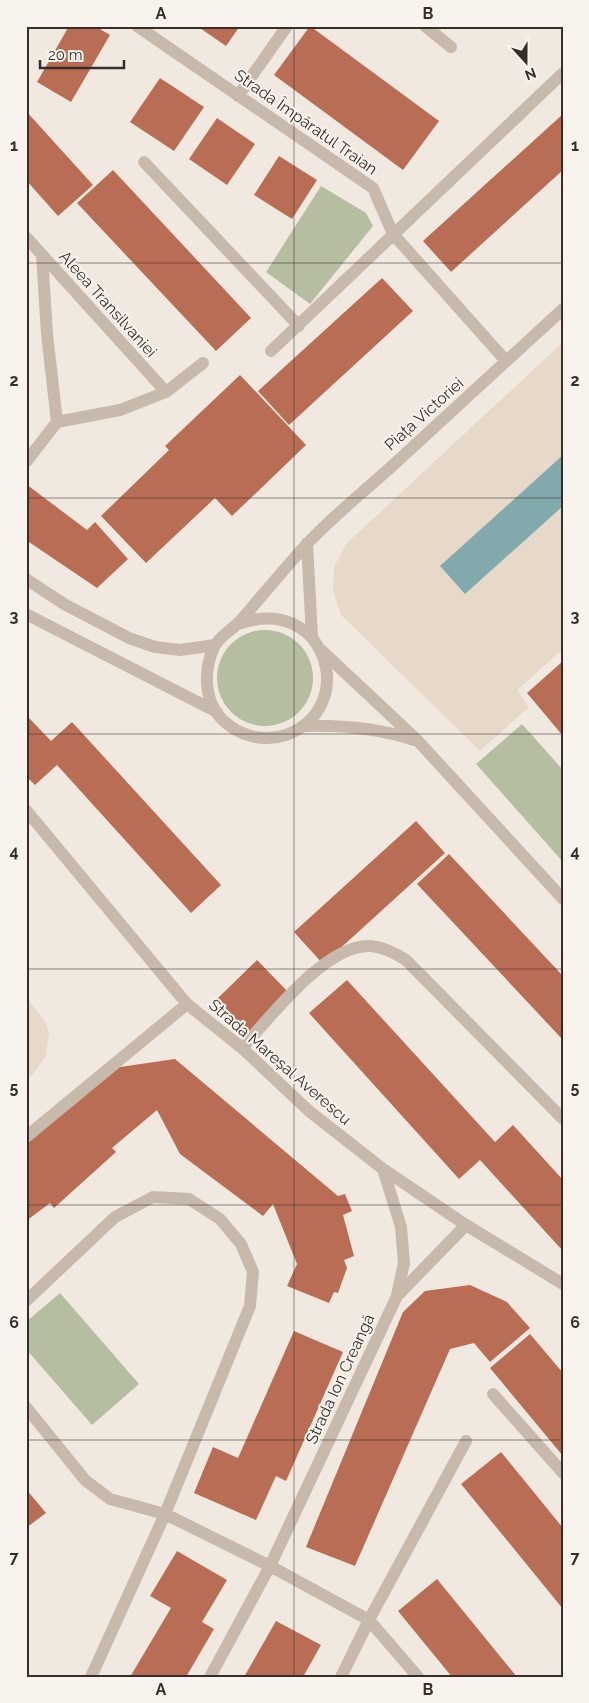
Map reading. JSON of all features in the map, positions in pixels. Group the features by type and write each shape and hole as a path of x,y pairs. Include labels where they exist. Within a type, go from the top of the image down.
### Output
{"street":[{"name":"Strada Împăratul Traian","path":"138,26 373,188 393,234 506,361"},
{"path":"238,96 287,26"},
{"path":"425,26 451,47"},
{"path":"271,352 563,73"},
{"path":"144,162 299,326"},
{"name":"Aleea Transilvaniei","path":"26,237 166,392"},
{"path":"42,255 47,334 57,422"},
{"name":"Piața Victoriei","path":"236,625 260,618 285,619 300,627 312,637 321,650 327,670 326,691 318,710 303,726 286,735 267,738 247,735 230,726 217,712 207,691 206,667 215,645 236,625 307,543 563,309"},
{"path":"26,462 57,422 120,410 166,392 203,363"},
{"path":"307,543 312,637"},
{"path":"26,579 64,604 129,638 155,647 180,650 215,645"},
{"path":"26,614 217,712"},
{"path":"321,650 418,741 563,899"},
{"path":"303,726 337,725 362,728 393,733 418,741"},
{"name":"Strada Mareșal Averescu","path":"26,810 187,1004 242,1048 309,1111 383,1169 466,1225 563,1284"},
{"path":"242,1048 298,988 338,955 355,948 370,946 390,950 406,960 563,1119"},
{"path":"26,1136 187,1004"},
{"path":"383,1169 401,1227 404,1263 397,1296"},
{"path":"26,1301 115,1217 153,1197 189,1199 220,1219 241,1244 253,1272 250,1306 165,1514 91,1677"},
{"name":"Strada Ion Creangă","path":"210,1677 270,1566 397,1296 466,1225"},
{"path":"493,1394 563,1473"},
{"path":"26,1407 78,1473 110,1499 165,1514 270,1566 369,1620 418,1677"},
{"path":"341,1677 369,1620 466,1441"}],"green space":[{"path":"321,186 366,213 373,226 310,304 266,272"},
{"path":"265,630 283,634 299,644 309,660 313,678 309,696 299,712 283,722 265,726 247,722 231,712 221,696 217,678 221,660 231,644 247,634"},
{"path":"522,724 563,770 563,862 476,764"},
{"path":"60,1293 139,1384 92,1425 26,1349 26,1322"}],"shaded area":[{"path":"563,342 563,649 517,690 529,707 480,751 341,615 333,591 334,567 346,544"},
{"path":"26,997 44,1020 49,1032 46,1056 34,1073 26,1079"}],"water":[{"path":"563,455 563,506 465,594 440,566"}],"building":[{"path":"69,26 95,26 110,35 71,102 37,82"},
{"path":"197,26 240,26 226,46"},
{"path":"310,26 439,121 403,170 274,75"},
{"path":"160,78 204,107 174,151 130,122"},
{"path":"26,111 93,185 58,216 26,180"},
{"path":"563,114 563,170 451,272 423,241"},
{"path":"217,118 255,144 227,185 189,159"},
{"path":"279,156 317,180 292,219 254,195"},
{"path":"113,170 251,318 216,351 77,203"},
{"path":"382,278 413,311 289,425 258,391"},
{"path":"240,375 306,445 232,516 215,498 146,563 101,516 169,450 165,446"},
{"path":"26,484 87,530 95,522 128,559 97,588 26,540"},
{"path":"563,661 563,736 527,693"},
{"path":"29,718 51,741 72,722 221,885 191,913 57,765 35,785 26,776 26,721"},
{"path":"416,821 445,853 323,964 294,932"},
{"path":"449,854 563,976 563,1040 417,884"},
{"path":"257,960 289,993 248,1032 216,1000"},
{"path":"347,980 495,1142 513,1125 563,1180 563,1251 480,1160 459,1179 309,1013"},
{"path":"175,1059 338,1196 345,1194 352,1211 343,1215 354,1256 344,1260 347,1268 338,1293 334,1292 329,1303 287,1286 297,1264 273,1204 263,1216 180,1154 157,1110 112,1148 116,1152 54,1208 50,1203 26,1221 26,1141 113,1068"},
{"path":"470,1285 507,1302 530,1328 490,1362 474,1343 450,1349 355,1566 306,1547 403,1312 425,1291"},
{"path":"294,1331 343,1352 286,1481 276,1476 256,1520 194,1493 213,1447 238,1458"},
{"path":"530,1334 563,1373 563,1456 490,1368"},
{"path":"501,1452 563,1528 563,1609 461,1484"},
{"path":"26,1489 46,1513 26,1528"},
{"path":"177,1551 227,1580 202,1622 214,1629 186,1677 130,1677 171,1608 150,1596"},
{"path":"437,1579 517,1677 452,1677 398,1611"},
{"path":"276,1621 321,1645 303,1677 244,1677"}]}
